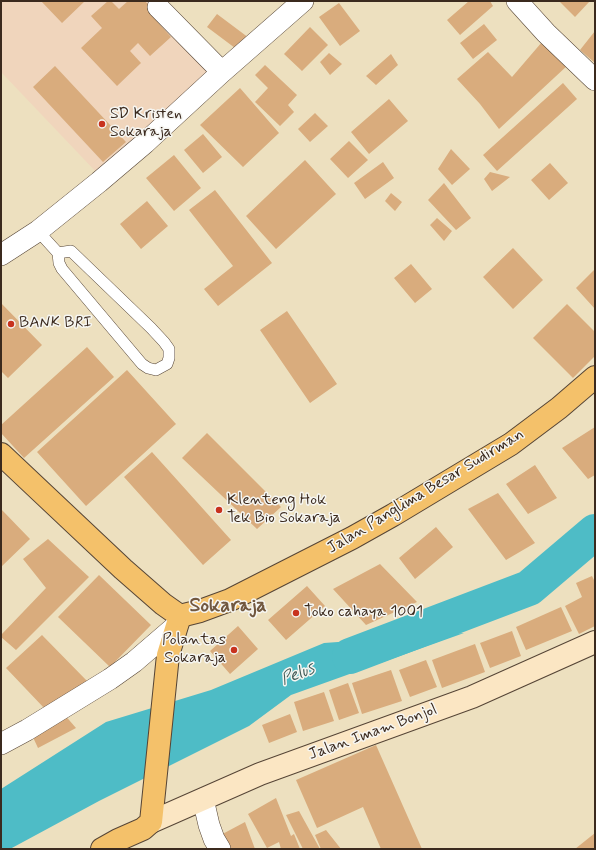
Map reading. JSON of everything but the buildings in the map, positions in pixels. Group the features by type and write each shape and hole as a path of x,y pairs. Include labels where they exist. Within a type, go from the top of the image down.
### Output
{"main road":[{"name":"Jalan Panglima Besar Sudirman","path":"179,620 230,600 352,538 392,515 511,444 559,408 595,377"},
{"path":"1,454 179,620 168,655 152,812 143,828 102,849"},
{"name":"Jalan Imam Bonjol","path":"152,812 203,799 260,774 472,697 595,642"}],"street":[{"path":"1,255 38,231 145,143 222,72 303,1"},
{"path":"517,1 550,37 595,80"},
{"path":"158,7 222,72"},
{"path":"1,744 33,727 110,679 134,662 179,620"},
{"path":"203,799 209,825 214,839 220,849"}],"lane":[{"path":"38,231 58,254 59,264 62,269 142,364 148,368 156,370 167,364 169,350 151,328 71,251 58,254"}],"shaded area":[{"name":"SD Kristen Sokaraja","path":"1,1 160,1 218,62 99,175 1,72"}],"water":[{"path":"464,633 291,695 249,726 99,801 10,849 1,849 1,789 106,722 211,690 324,643"}],"waterway":[{"name":"Pelus","path":"350,656 529,588 595,532"}],"place":[{"name":"SD Kristen Sokaraja","path":"102,124"},
{"name":"BANK BRI","path":"11,324"},
{"name":"Klenteng Hok Tek Bio Sokaraja","path":"219,510"},
{"name":"Toko cahaya 1001","path":"296,613"},
{"name":"Polantas Sokaraja","path":"234,650"}],"district":[{"name":"Sokaraja","path":"228,607"}]}
